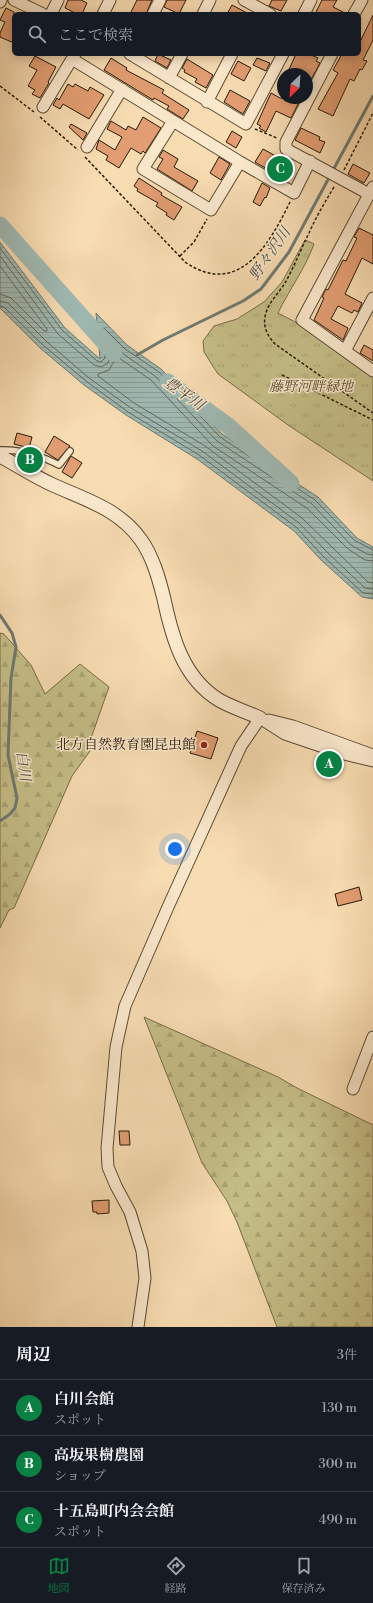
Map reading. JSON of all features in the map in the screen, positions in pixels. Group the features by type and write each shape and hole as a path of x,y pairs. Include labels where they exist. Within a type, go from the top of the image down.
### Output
{"street":[{"path":"14,0 39,12"},
{"path":"52,12 58,0"},
{"path":"104,12 110,0"},
{"path":"154,12 160,0"},
{"path":"204,12 210,0"},
{"path":"244,0 266,12"},
{"path":"305,12 311,0"},
{"path":"355,12 362,0"},
{"path":"134,56 207,102 246,124 282,56"},
{"path":"169,78 181,56"},
{"path":"207,102 231,56"},
{"path":"331,56 286,142 286,149 338,177 372,189 302,320 373,371"},
{"path":"43,107 74,57 173,121 294,193 313,163"},
{"path":"83,151 122,89"},
{"path":"173,121 143,169 211,210 240,162"},
{"path":"345,351 373,298"},
{"path":"0,456 52,485 99,504 124,520 142,541 154,566 172,635 187,670 196,681 218,699 260,718 285,734 344,754 373,761"},
{"path":"260,718 293,726 373,755"},
{"path":"138,1327 145,1278 142,1251 130,1212 108,1167 107,1154 116,1047 125,1006 168,907 241,746 260,718"},
{"path":"353,1089 373,1037"}],"lane":[{"path":"0,450 13,449 40,455 59,465 70,451"}],"path":[{"path":"0,86 83,151 180,256 191,265 207,272 218,273 235,271 252,262 266,247 294,193"},
{"path":"338,177 373,114"},
{"path":"246,124 262,133 275,136 286,147"},
{"path":"180,256 194,242 209,217 211,210"},
{"path":"282,375 373,420"}],"green space":[{"name":"藤野河畔緑地","path":"305,240 314,244 306,262 278,313 301,325 373,377 373,481 288,425 218,374 204,352 203,341 214,326 237,319 264,302 282,282"},
{"path":"0,633 4,634 31,665 45,694 80,664 109,687 90,741 90,751 72,776 14,908 9,910 0,928"},
{"path":"144,1017 278,1077 297,1088 373,1125 373,1327 277,1327 237,1222 227,1201 202,1163"}],"water":[{"path":"0,242 65,328 100,359 96,313 127,345 161,369 222,434 318,497 357,538 373,547 373,599 362,597 321,560 294,531 197,459 126,415 84,385 40,348 0,308"}],"building":[{"path":"68,0 81,0 87,3 83,12 73,12 65,8"},
{"path":"137,0 152,0 147,12 131,12"},
{"path":"167,0 186,0 180,12 175,12 164,7"},
{"path":"272,0 287,0 281,11 269,6"},
{"path":"322,0 337,0 333,7 343,12 316,12"},
{"path":"232,5 245,12 228,12"},
{"path":"6,8 14,12 12,12 12,42 0,37 0,33 5,22 0,20"},
{"path":"373,15 373,40 363,60 367,61 362,70 360,69 354,81 350,79 333,116 318,109 338,73 333,70 341,56 361,56 361,40"},
{"path":"35,56 56,67 40,98 32,94 35,90 28,86 37,70 29,66"},
{"path":"157,56 162,56 171,60 167,68 155,61"},
{"path":"295,56 314,56 318,58 316,61 320,63 313,76 313,68 290,68"},
{"path":"111,58 127,68 126,70 164,90 162,93 189,110 183,119 167,109 169,106 154,98 153,100 104,70"},
{"path":"257,58 270,63 266,71 253,65"},
{"path":"187,59 213,75 206,88 195,82 197,79 184,72 185,70 182,68"},
{"path":"238,61 251,68 244,81 231,74"},
{"path":"68,84 73,87 75,84 88,91 90,87 104,95 89,119 63,104 60,109 53,105 57,98 59,100"},
{"path":"230,90 250,101 243,114 224,102"},
{"path":"271,93 277,96 277,104 298,104 291,118 276,111 266,132 259,128 261,126 257,124"},
{"path":"143,117 161,128 145,153 143,151 141,154 131,148 119,168 106,160 108,156 96,149 99,140 115,150 122,137 107,129 111,121 126,130 128,126 136,130"},
{"path":"71,124 87,133 83,140 69,127"},
{"path":"301,128 320,137 319,140 325,142 320,153 295,140"},
{"path":"232,131 242,137 236,148 226,142"},
{"path":"263,149 274,155 273,157 292,168 286,180 255,162"},
{"path":"163,150 178,159 174,167 198,181 192,191 157,169 163,159 159,157"},
{"path":"219,157 230,164 221,180 210,173"},
{"path":"353,164 370,173 364,183 348,174"},
{"path":"139,178 162,193 161,195 182,207 174,220 166,215 167,213 156,206 158,203 137,191 138,189 134,186"},
{"path":"262,183 270,188 266,198 265,197 260,206 253,202"},
{"path":"359,228 373,235 373,264 362,258 345,294 362,303 358,312 354,310 352,313 338,306 331,319 348,328 343,340 314,320 324,298 322,297 326,289 328,290 343,260 346,261 357,238 354,237"},
{"path":"364,345 373,350 373,361 360,353"},
{"path":"17,433 32,437 29,448 14,444"},
{"path":"54,436 70,446 58,460 45,452"},
{"path":"71,456 82,463 72,478 62,472"},
{"name":"北方自然教育園昆虫館","path":"197,731 218,738 211,759 190,753"},
{"path":"324,755 338,759 333,774 319,769"},
{"path":"359,887 362,900 338,906 335,894"},
{"path":"119,1131 129,1131 130,1145 120,1145"},
{"path":"109,1200 109,1213 97,1214 97,1212 93,1212 92,1201"}],"waterway":[{"name":"野々沢川","path":"137,355 163,340 243,301 261,289 289,252 373,96"},
{"name":"豊平川","path":"0,225 114,353"},
{"name":"豊平川","path":"168,382 227,425 291,483"},
{"name":"白川","path":"0,615 12,633 16,647 11,678 8,755 17,798 15,808 10,814 0,821"}],"place":[{"name":"十五島町内会会館","path":"280,169"},
{"name":"高坂果樹農園","path":"30,460"},
{"name":"北方自然教育園昆虫館","path":"204,745"},
{"name":"白川会館","path":"329,764"}]}
